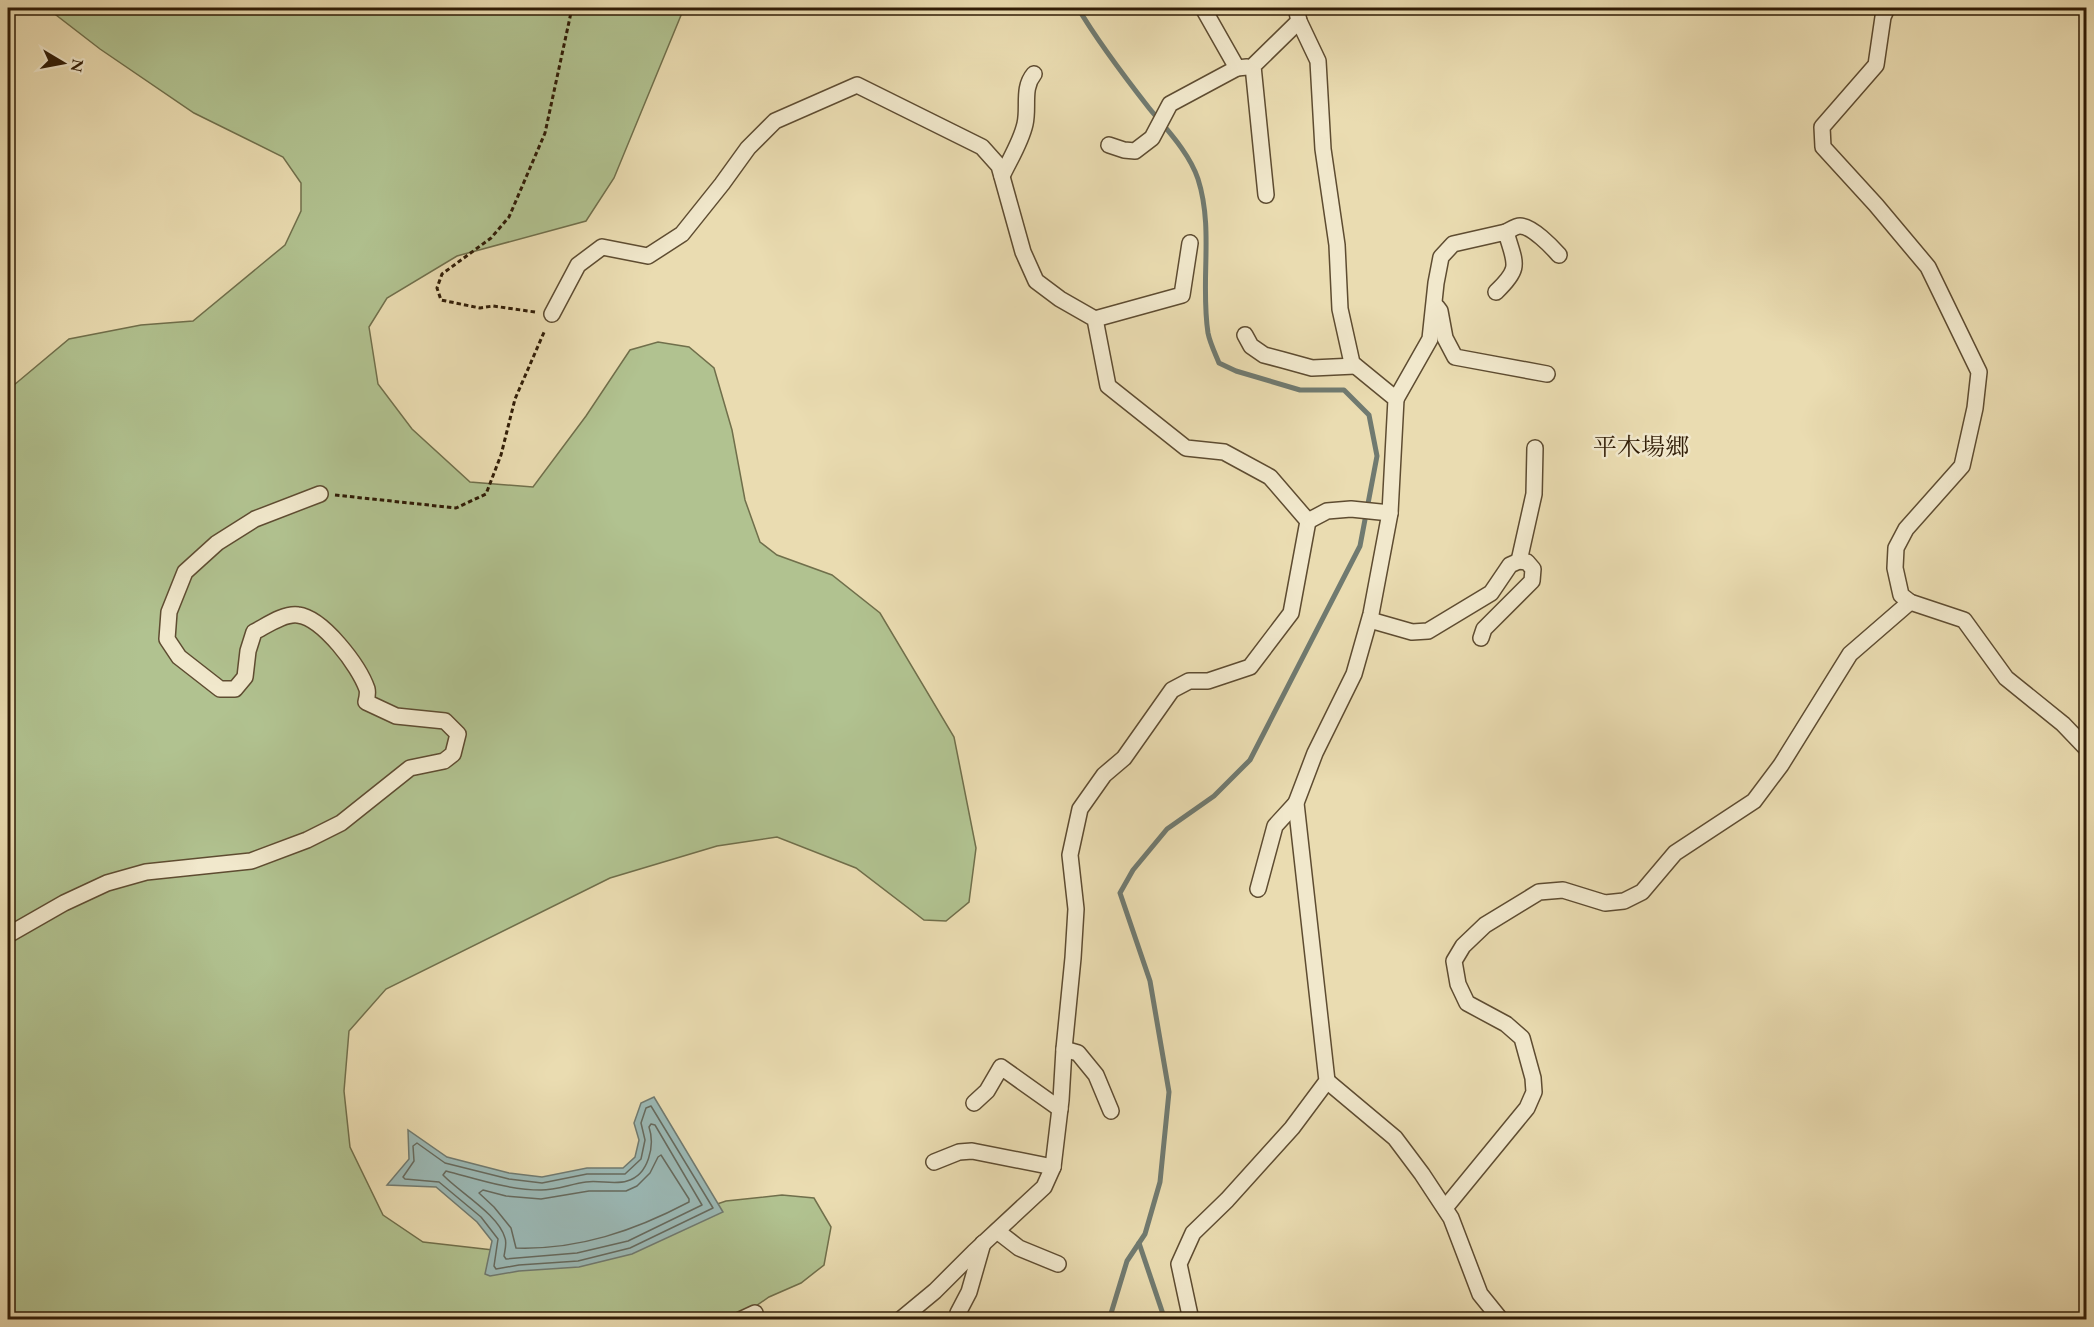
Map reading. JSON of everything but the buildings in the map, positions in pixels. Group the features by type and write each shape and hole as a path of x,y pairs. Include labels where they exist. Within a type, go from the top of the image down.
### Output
{"street":[{"path":"1203,8 1237,68"},
{"path":"1887,8 1883,17 1876,65 1821,127 1823,147 1928,267 1978,372 1975,408 1962,466 1906,528 1896,548 1895,568 1901,595 1910,602 1964,620 2006,678 2063,724 2086,748"},
{"path":"1109,145 1136,151 1152,138 1170,104 1237,68 1253,66 1298,14 1318,61 1323,149 1337,245 1340,309 1352,363 1396,399"},
{"path":"1253,66 1266,195"},
{"path":"1002,176 1025,123 1026,90 1034,74"},
{"path":"552,314 578,265 602,247 648,256 682,234 748,148 775,121 857,84 982,147 999,166 1023,252 1036,281 1060,299 1095,319 1182,295 1190,243"},
{"path":"1258,889 1275,826 1296,803 1315,753 1354,674 1370,620 1396,399 1431,339 1434,302 1442,257 1454,244 1506,232 1520,226 1529,229 1548,243 1559,255"},
{"path":"1496,292 1511,278 1516,266 1506,232"},
{"path":"1434,302 1440,311 1444,338 1455,357 1547,374"},
{"path":"1095,319 1108,386 1186,447 1224,452 1270,477 1308,521"},
{"path":"1245,335 1251,346 1264,355 1312,368 1355,366"},
{"path":"1519,561 1534,494 1535,448"},
{"path":"8,935 64,903 107,883 146,872 251,861 307,840 341,823 410,768 444,761 453,754 458,734 445,721 396,716 366,702 368,691 347,652 314,621 297,615 278,620 254,632 248,651 245,677 235,689 220,689 179,657 167,639 169,612 184,572 217,543 255,519 320,494"},
{"path":"1308,521 1327,511 1353,509 1384,512"},
{"path":"900,1320 935,1291 1044,1187 1053,1167 1060,1109 1076,909 1070,855 1080,809 1104,775 1129,750 1173,690 1189,681 1208,681 1250,667 1291,613 1308,521"},
{"path":"1370,620 1412,632 1428,631 1491,593 1510,565 1519,561 1527,562 1533,569 1532,581 1484,629 1481,638"},
{"path":"1446,1209 1527,1108 1534,1092 1533,1078 1522,1038 1506,1024 1467,1003 1458,984 1454,961 1463,946 1485,924 1539,892 1563,890 1605,903 1624,901 1641,892 1675,853 1754,801 1781,765 1850,654 1910,602"},
{"path":"1191,1320 1179,1264 1193,1233 1227,1200 1292,1128 1327,1081 1296,803"},
{"path":"1064,1048 1078,1053 1096,1075 1111,1112"},
{"path":"974,1103 987,1091 1001,1067 1060,1109"},
{"path":"1327,1081 1395,1138 1446,1209 1480,1294 1501,1320"},
{"path":"934,1162 959,1152 972,1151 1053,1167"},
{"path":"997,1231 1019,1248 1058,1264"},
{"path":"963,1320 958,1313 969,1292 983,1243"},
{"path":"740,1320 755,1312"}],"path":[{"path":"320,494 352,495 456,508 486,494 501,455 515,399 552,314 493,306 480,308 441,300 437,288 442,274 490,238 508,217 545,133 572,8"}],"green space":[{"path":"47,8 684,8 614,178 586,221 457,256 387,298 369,327 378,384 412,429 470,482 533,487 586,416 630,350 658,342 689,347 714,368 732,430 745,500 760,542 777,555 832,575 880,613 954,737 976,848 969,902 946,921 924,920 856,868 777,837 717,846 610,878 386,989 349,1031 344,1091 350,1147 383,1215 423,1242 502,1251 664,1222 726,1201 782,1195 814,1198 831,1227 824,1265 801,1283 769,1297 737,1319 8,1320 8,390 69,339 141,325 193,321 285,245 301,211 301,183 283,157 194,113 100,49"}],"water":[{"path":"654,1097 723,1212 632,1254 579,1267 519,1271 490,1276 485,1274 492,1241 477,1222 436,1187 387,1185 409,1159 408,1130 447,1157 509,1173 542,1177 587,1168 623,1168 635,1157 639,1140 634,1123 641,1103"}],"waterway":[{"path":"1078,8 1121,71 1183,150 1198,179 1205,217 1205,294 1208,333 1219,363 1236,371 1300,390 1344,390 1369,415 1377,456 1360,546 1250,760 1214,796 1167,829 1133,870 1120,893 1150,981 1169,1092 1160,1182 1145,1234 1127,1261 1109,1320"},
{"path":"1139,1243 1165,1320"}],"district":[{"name":"平木場郷","path":"1641,446"}]}
